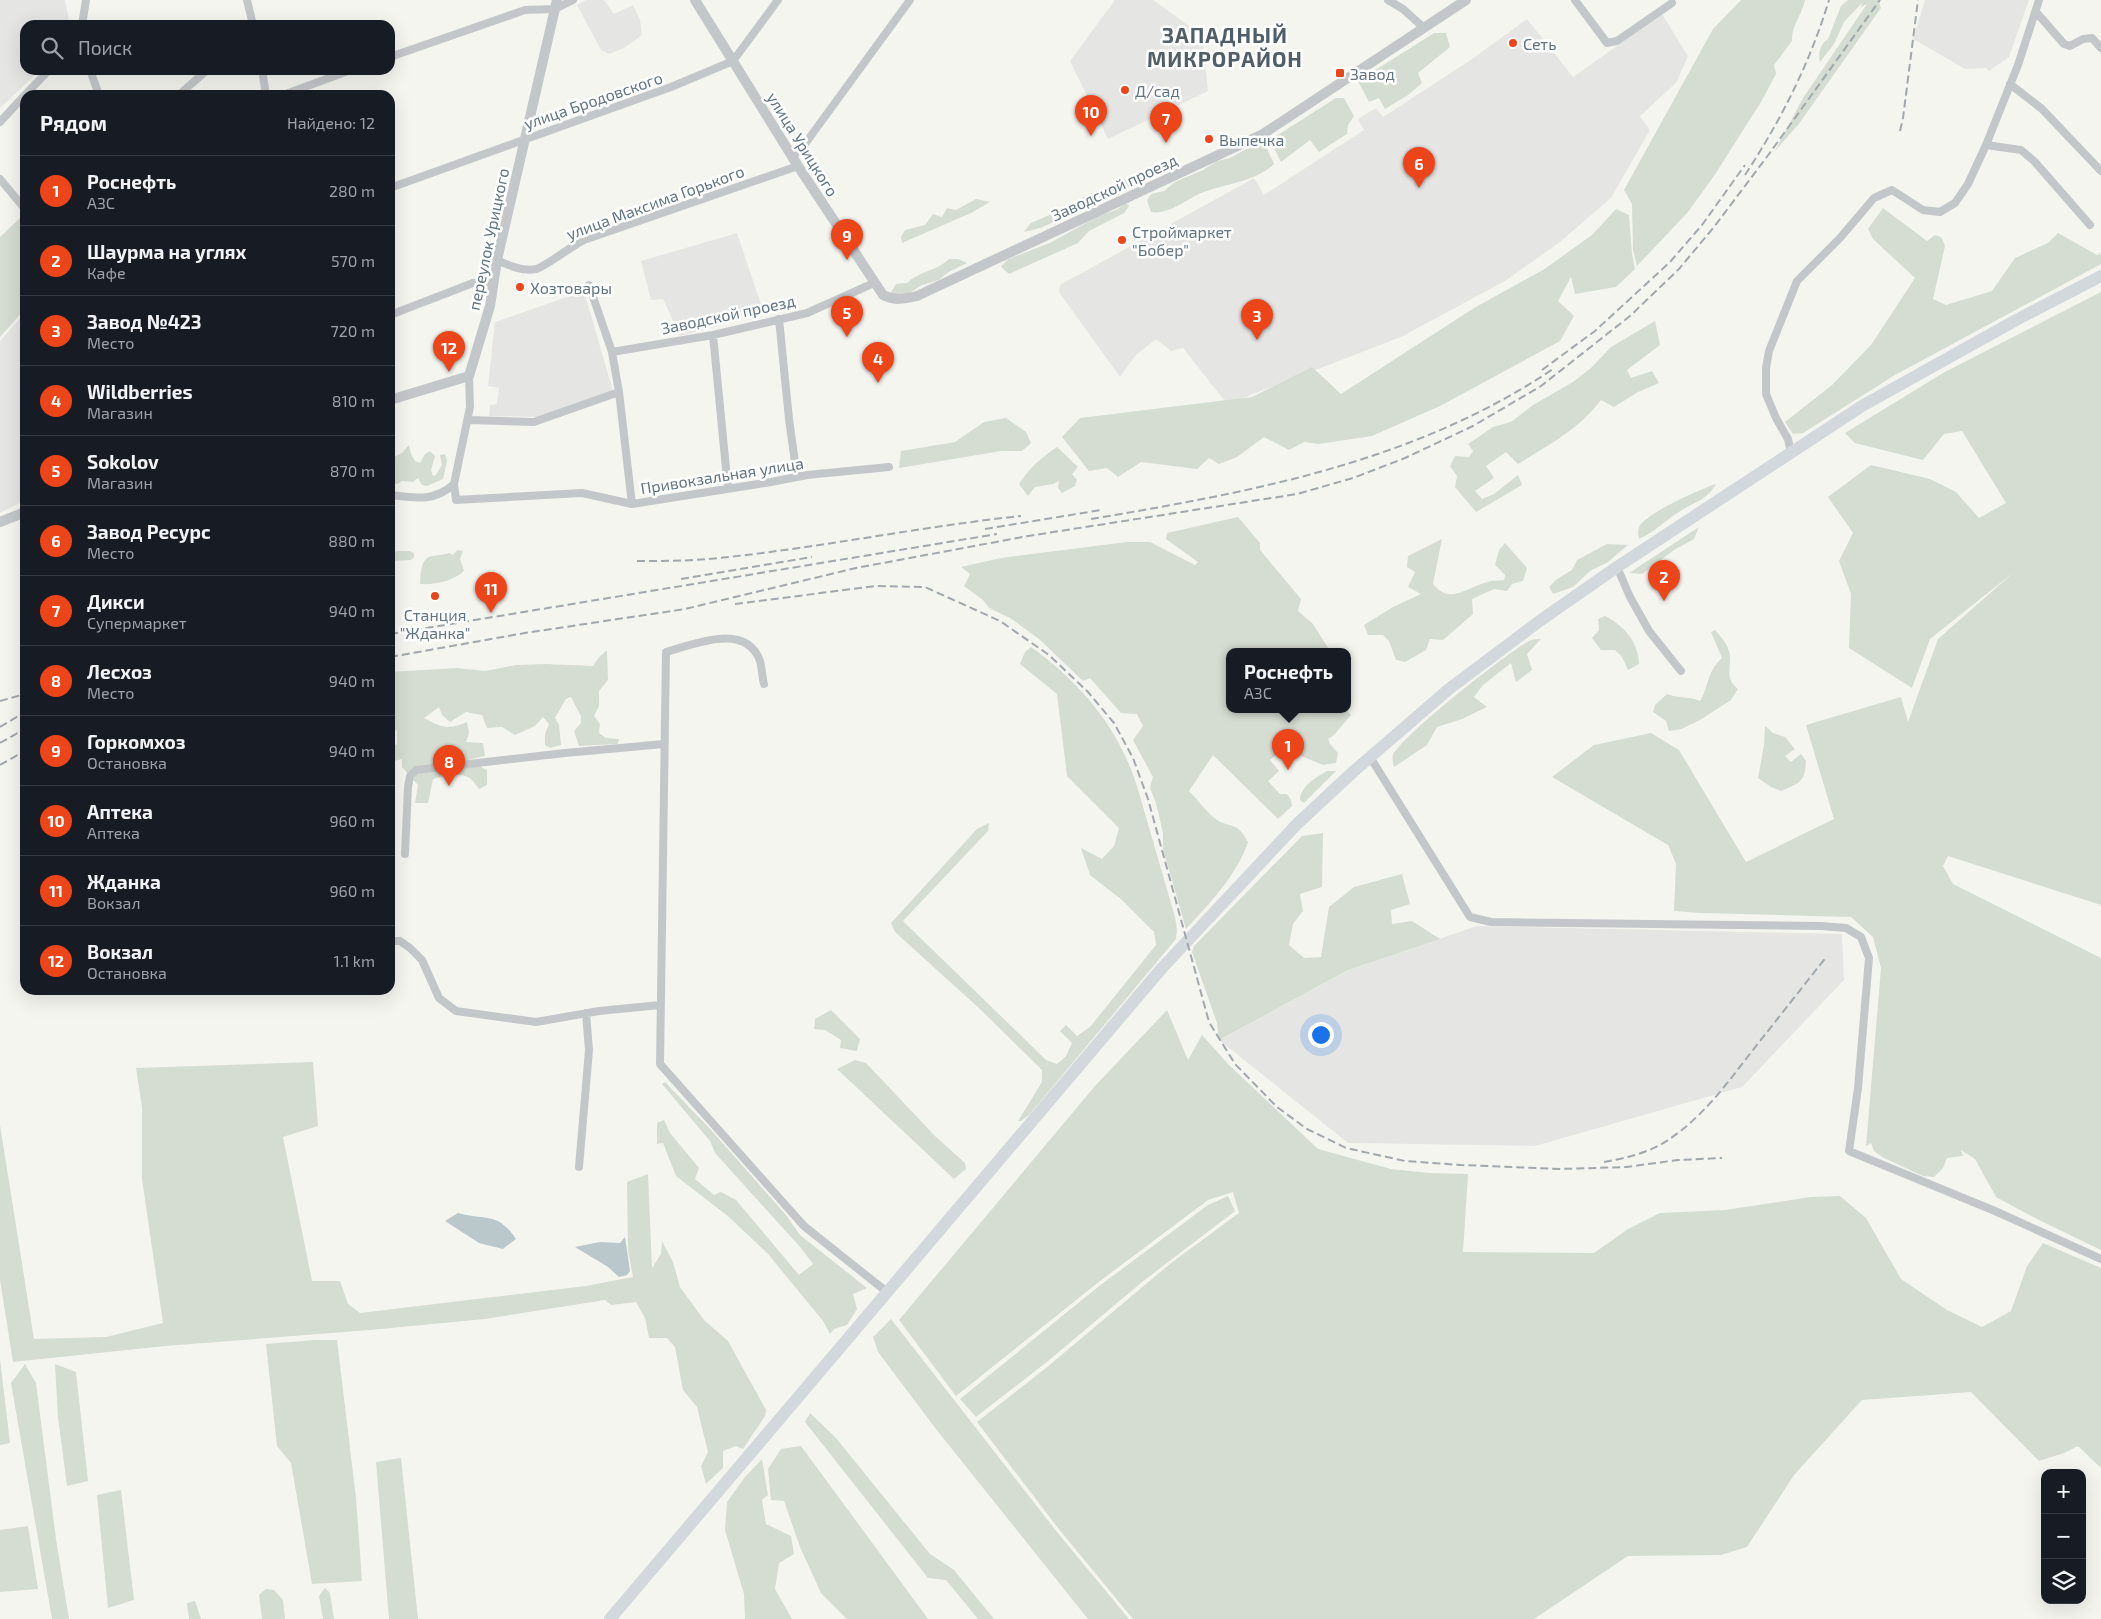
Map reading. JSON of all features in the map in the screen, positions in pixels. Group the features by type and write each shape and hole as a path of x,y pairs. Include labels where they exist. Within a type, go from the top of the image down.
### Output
{"main road":[{"path":"610,1619 1162,968 1297,824 1370,757 1449,689 1541,620 1862,406 1919,373 2101,276"}],"street":[{"path":"83,20 86,0"},
{"path":"247,0 252,20"},
{"path":"395,55 525,10 573,0"},
{"name":"улица Урицкого","path":"695,0 795,161 874,283 883,296 891,299"},
{"path":"734,61 778,0"},
{"name":"улица Максима Горького","path":"497,260 515,268 536,269 584,240 795,161 802,148 910,0"},
{"path":"1388,0 1424,28"},
{"name":"Заводской проезд","path":"891,299 902,300 917,296 1263,134 1466,0"},
{"path":"1575,0 1606,43 1617,41 1672,2"},
{"path":"1791,453 1788,439 1776,418 1766,394 1766,368 1769,351 1797,281 1840,238 1874,198 1892,190 1923,210 1940,212 1955,203 1968,184 1986,145 2010,84 2039,0"},
{"name":"переулок Урицкого","path":"454,484 469,420 469,376 490,306 497,260 556,5"},
{"path":"2036,12 2064,44 2070,46 2083,39 2092,38 2101,48"},
{"name":"улица Бродовского","path":"395,186 671,87 734,61"},
{"path":"30,90 44,75"},
{"path":"92,75 97,90"},
{"path":"185,90 201,75"},
{"path":"263,75 265,90"},
{"path":"296,90 338,75"},
{"path":"2010,84 2042,109 2101,171"},
{"path":"0,122 20,100"},
{"path":"1986,145 2021,150 2034,161 2090,225"},
{"path":"0,178 20,203"},
{"path":"395,313 473,283 494,282"},
{"name":"Заводской проезд","path":"612,352 713,335 807,313 874,283"},
{"path":"589,285 612,352 619,392 632,504"},
{"path":"779,319 797,477"},
{"path":"713,335 728,489"},
{"path":"395,398 469,376"},
{"path":"469,420 534,422 619,392"},
{"name":"Привокзальная улица","path":"454,484 456,500 582,493 632,504 797,477 889,467"},
{"path":"395,495 417,499 436,496 454,484"},
{"path":"0,522 20,514"},
{"path":"1618,567 1630,597 1649,631 1681,671"},
{"path":"764,684 760,661 752,648 740,640 732,638 666,652 660,1064 804,1226 887,1292"},
{"path":"405,854 408,787 410,776 416,770 664,744"},
{"path":"1370,757 1470,918 1490,922 1821,926 1846,928 1861,937 1869,958 1858,1088 1849,1151 1995,1211 2101,1259"},
{"path":"395,941 400,941 410,948 422,960 439,998 456,1011 536,1022 586,1013 660,1005"},
{"path":"579,1167 589,1060 586,1013"}],"shaded area":[{"path":"0,0 65,0 69,20 20,20 20,75 35,75 0,108"},
{"path":"586,0 604,0 614,14 633,5 640,20 642,35 624,48 609,54 601,50 577,5"},
{"path":"1115,0 1153,0 1202,35 1208,91 1108,139 1070,61"},
{"path":"1741,0 1805,0 1793,30 1792,41 1774,65 1776,74 1761,102 1714,176 1688,212 1637,266 1633,250 1632,204 1624,190 1713,29"},
{"path":"1848,0 1878,0 1881,8 1798,125 1775,151 1803,98 1867,4 1861,7 1862,3 1844,22 1834,44 1820,62 1821,46 1828,39 1841,6"},
{"path":"1925,0 2029,0 2009,57 1989,71 1986,68 1965,69 1913,39"},
{"path":"1662,14 1688,56 1676,83 1640,116 1650,130 1611,198 1560,242 1505,281 1401,337 1227,404 1183,348 1171,351 1156,339 1135,356 1120,377 1059,292 1060,285 1254,178 1264,195 1364,130 1358,119 1376,108 1383,117 1472,59 1527,19 1573,77"},
{"path":"1434,33 1446,33 1450,47 1418,73 1422,83 1408,95 1385,109 1379,98 1369,102 1358,81"},
{"path":"1336,98 1344,98 1354,116 1348,125 1347,134 1319,152 1310,140 1281,162 1270,140"},
{"path":"1263,140 1274,164 1266,170 1249,179 1201,193 1171,209 1151,212 1147,200 1151,194 1164,191 1175,182 1203,170 1217,161 1230,158"},
{"path":"1123,178 1129,182 1129,187 1122,193 1040,228 1024,232 1031,223 1075,204 1083,197 1102,193"},
{"path":"976,199 990,202 971,213 902,243 901,237 905,230 925,225 933,214 942,217 947,208 956,210"},
{"path":"1126,203 1129,206 1124,213 1089,231 1078,243 1009,274 1001,267 1008,259 1050,243 1098,216 1116,210"},
{"path":"1883,208 1927,241 1935,235 1941,237 1945,246 1933,299 1946,305 1992,291 2015,258 2048,243 2058,233 2097,255 2101,253 2101,264 1895,375 1803,433 1793,434 1785,422 1832,385 1871,345 1915,278 1873,239 1868,229"},
{"path":"1616,209 1629,215 1635,269 1616,287 1575,294 1571,277 1558,301 1574,316 1560,341 1440,406 1372,436 1318,444 1304,442 1289,450 1264,437 1237,457 1219,464 1209,458 1197,469 1141,462 1118,477 1107,468 1089,471 1062,437 1080,418 1252,397 1312,367 1341,394 1474,308 1543,270 1592,235"},
{"path":"20,218 20,315 0,337 0,237"},
{"path":"737,233 764,313 680,336 663,299 651,300 641,261"},
{"path":"949,259 958,259 967,263 947,273 939,280 922,285 908,294 890,294 896,284 907,283"},
{"path":"584,291 613,391 542,417 489,416 490,405 497,404 499,388 488,386 495,322"},
{"path":"2101,292 2101,905 1948,856 1943,866 1953,884 2101,958 2101,1250 1996,1197 1975,1159 1961,1150 1963,1156 1947,1158 1943,1168 1934,1177 1923,1176 1882,1157 1874,1151 1871,1143 1866,1146 1881,968 1873,937 1851,917 1674,911 1676,864 1668,845 1552,777 1594,745 1651,733 1679,750 1746,862 1834,819 1806,725 1901,697 1908,722 1938,639 2014,572 1930,639 1912,688 1849,648 1851,594 1839,561 1853,533 1828,497 1871,465 1930,479 1956,492 1979,518 2006,503 1962,431 1944,434 1923,460 1855,443 1845,433 1943,373"},
{"path":"20,319 20,503 0,513 0,341"},
{"path":"1655,321 1660,345 1627,370 1631,378 1652,371 1659,383 1638,392 1614,407 1601,400 1573,428 1518,464 1506,452 1486,466 1494,478 1475,491 1482,499 1494,494 1518,475 1522,485 1476,512 1455,487 1457,476 1450,466 1455,456 1469,457 1473,451 1468,444 1493,427 1511,422 1533,405 1573,382 1591,368 1611,347"},
{"path":"1006,418 1026,432 1031,443 1022,451 1001,451 899,468 901,451 955,442 984,422"},
{"path":"409,445 415,461 420,463 425,454 430,451 435,456 431,470 433,476 436,475 442,465 440,455 445,454 447,461 443,479 427,486 422,485 418,478 413,482 402,481 395,484 395,456 402,453"},
{"path":"1057,447 1078,467 1072,474 1077,480 1075,486 1062,493 1058,488 1059,481 1035,487 1028,496 1019,484 1036,463"},
{"path":"1716,484 1701,500 1682,510 1639,539 1638,533 1641,524 1655,513 1676,501"},
{"path":"1238,517 1260,543 1260,550 1301,599 1298,611 1313,624 1328,648 1226,648 1226,713 1349,713 1351,715 1334,735 1328,739 1338,753 1336,763 1323,765 1299,755 1293,757 1282,750 1270,760 1279,771 1268,781 1280,794 1287,794 1292,806 1278,819 1213,755 1189,791 1213,817 1222,823 1237,828 1248,842 1230,877 1186,929 1163,849 1163,833 1156,803 1150,788 1153,777 1133,740 1143,726 1137,714 1121,713 1090,678 1083,681 1039,639 1010,618 989,608 983,600 964,586 970,574 961,567 1001,558 1127,542 1150,542 1195,565 1198,562 1166,539 1167,533"},
{"path":"1699,527 1694,539 1674,550 1642,574 1629,573"},
{"path":"1442,539 1433,584 1439,590 1452,594 1489,581 1504,580 1505,575 1495,565 1499,550 1505,543 1527,568 1523,581 1512,584 1507,591 1494,589 1472,599 1473,614 1443,640 1430,639 1426,650 1405,662 1396,660 1389,641 1383,635 1368,635 1364,625 1393,607 1421,594 1408,587 1415,572 1407,567 1408,556"},
{"path":"1607,544 1628,545 1608,562 1590,571 1573,587 1553,594 1549,587 1557,579 1572,570 1577,560"},
{"path":"457,550 463,551 460,559 464,571 444,582 420,584 422,567 426,559 449,553 453,555"},
{"path":"409,551 414,553 414,557 411,560 395,561 395,552"},
{"path":"1605,616 1618,624 1629,635 1636,648 1639,664 1628,670 1622,657 1615,650 1601,650 1592,638 1599,630 1598,619"},
{"path":"1715,630 1728,648 1730,676 1733,685 1738,689 1731,700 1700,720 1681,729 1669,731 1666,721 1653,712 1655,705 1667,694 1700,701 1713,669 1722,658 1711,632"},
{"path":"1541,639 1527,654 1532,670 1516,682 1511,663 1483,685 1474,697 1487,707 1462,719 1437,727 1427,745 1394,767 1393,755 1414,731 1479,677 1518,648 1530,640"},
{"path":"1031,647 1066,675 1081,691 1108,725 1119,744 1137,786 1175,917 1177,930 1176,939 1030,1114 1021,1121 1018,1121 1042,1082 1042,1070 981,1010 895,932 891,923 977,829 989,823 988,831 903,921 1046,1060 1057,1064 1066,1056 1072,1043 1060,1031 1066,1025 1077,1036 1090,1027 1156,945 1154,932 1122,900 1090,875 1081,848 1102,859 1114,846 1119,828 1067,776 1057,694 1020,664 1025,652"},
{"path":"607,650 608,680 599,691 599,706 594,716 600,724 599,733 606,738 619,739 618,744 579,746 574,731 581,723 581,716 571,697 566,699 555,718 559,725 561,745 550,748 545,745 545,734 549,724 543,717 535,726 515,735 502,727 487,728 482,715 466,712 450,722 442,715 439,707 424,718 445,727 467,722 469,733 466,742 483,743 485,756 468,760 487,770 487,785 479,789 470,778 464,776 440,777 433,779 428,803 415,803 418,785 402,767 402,759 395,761 397,732 395,729 395,672 457,668 485,671 516,665 546,664 593,666"},
{"path":"1765,726 1773,733 1785,737 1795,749 1785,756 1791,762 1801,754 1806,761 1803,778 1797,784 1781,791 1758,778 1764,745"},
{"path":"1327,771 1336,771 1304,803 1300,800 1306,787 1314,779"},
{"path":"1323,833 1322,887 1300,894 1303,911 1293,924 1289,945 1304,958 1321,957 1329,907 1354,887 1402,874 1410,904 1391,910 1392,924 1412,921 1440,939 1348,970 1219,1040 1217,1023 1192,952 1194,946 1302,836"},
{"path":"1477,926 1842,934 1844,980 1742,1087 1535,1146 1348,1143 1219,1040 1348,970"},
{"path":"831,1010 860,1039 857,1051 840,1048 841,1040 825,1030 814,1029 815,1019"},
{"path":"1167,1010 1188,1060 1202,1035 1229,1065 1318,1149 1391,1169 1429,1173 1468,1174 1463,1252 1594,1253 1628,1229 1660,1213 1725,1210 1811,1197 1840,1196 1866,1218 1901,1279 1947,1310 1982,1327 2011,1311 2027,1266 2043,1243 2101,1268 2101,1468 2078,1446 2064,1453 2039,1461 1971,1392 1862,1400 1794,1475 1747,1547 1721,1555 1628,1556 1534,1619 1133,1619 1058,1528 977,1422 1046,1368 1171,1263 1239,1213 1233,1192 1208,1200 1100,1281 956,1396 899,1320 1095,1086"},
{"path":"855,1060 866,1063 935,1136 965,1163 966,1169 954,1179 837,1069"},
{"path":"313,1062 318,1126 283,1137 312,1281 340,1281 348,1304 360,1313 586,1286 633,1277 628,1250 627,1182 648,1174 652,1268 661,1254 662,1241 673,1262 680,1287 704,1320 728,1341 766,1410 765,1416 743,1449 736,1446 723,1451 723,1468 706,1484 701,1466 708,1452 697,1407 683,1390 675,1347 667,1338 649,1338 645,1318 636,1302 611,1305 605,1300 485,1319 165,1346 13,1362 0,1280 0,1125 34,1339 106,1337 163,1323 142,1179 142,1107 136,1068"},
{"path":"665,1082 712,1131 786,1215 800,1235 867,1288 853,1294 857,1309 847,1325 834,1329 830,1334 823,1321 768,1254 729,1217 676,1176 663,1143 657,1144 657,1123 664,1120 670,1133 699,1168 695,1179 714,1195 721,1192 736,1200 799,1275 813,1264 801,1248 715,1153 710,1141 662,1084"},
{"path":"1228,1196 1235,1211 1142,1282 1048,1361 976,1417 960,1399 1098,1287 1208,1205"},
{"path":"458,1213 490,1218 497,1221 503,1224 516,1239 503,1249 479,1243 445,1221"},
{"path":"625,1237 630,1271 627,1275 619,1277 608,1267 575,1247 600,1242 620,1243"},
{"path":"891,1319 1057,1532 1129,1619 1088,1619 936,1429 878,1352 873,1337"},
{"path":"337,1340 356,1498 362,1581 312,1584 291,1463 277,1446 266,1344"},
{"path":"0,1359 10,1443 0,1445"},
{"path":"25,1364 36,1383 56,1539 69,1619 52,1619 11,1383"},
{"path":"55,1364 76,1372 88,1481 67,1486 58,1417"},
{"path":"810,1413 836,1438 930,1554 954,1570 994,1619 978,1619 946,1580 928,1578 805,1422"},
{"path":"801,1446 928,1619 847,1619 821,1593 800,1547 784,1501 771,1500 768,1469 781,1449"},
{"path":"401,1458 418,1619 389,1619 376,1462"},
{"path":"762,1459 768,1495 762,1500 766,1524 791,1536 794,1554 779,1563 775,1589 792,1619 745,1619 744,1594 725,1530 727,1502 745,1477"},
{"path":"121,1490 134,1600 108,1608 97,1495"},
{"path":"28,1526 38,1589 0,1592 0,1530"},
{"path":"325,1588 330,1593 334,1619 323,1619 319,1596"},
{"path":"266,1589 274,1590 283,1600 285,1619 262,1619 259,1595"},
{"path":"195,1601 201,1619 189,1619 187,1603"}],"railway":[{"path":"1745,175 1771,133 1804,69 1829,0"},
{"path":"395,656 525,633 685,609 856,568 1028,536 1297,494 1353,478 1405,458 1473,426 1541,386 1630,316 1679,269 1714,227 1769,154 1880,0"},
{"path":"1900,131 1918,0"},
{"path":"1542,370 1595,331 1670,262 1702,225 1745,165"},
{"path":"1091,519 1212,497 1331,469 1389,450 1445,428 1500,401 1553,369"},
{"path":"985,529 1101,510"},
{"path":"637,561 700,560 748,555 1021,516"},
{"path":"395,633 997,534"},
{"path":"681,579 812,557"},
{"path":"735,604 876,586 925,587 1000,621 1049,655 1088,692 1114,723 1133,758 1148,799 1209,1022 1235,1064 1277,1107 1307,1129 1346,1148 1405,1161 1461,1165 1560,1169 1626,1167 1678,1160 1722,1158"},
{"path":"0,701 20,695"},
{"path":"0,727 20,715"},
{"path":"0,743 20,732"},
{"path":"0,765 20,754"},
{"path":"1604,1162 1648,1151 1664,1143 1704,1110 1723,1089 1827,956"}],"place":[{"name":"Сеть","path":"1513,43"},
{"name":"Завод","path":"1340,73"},
{"name":"Д/сад","path":"1125,90"},
{"name":"Аптека","path":"1091,136"},
{"name":"Выпечка","path":"1209,139"},
{"name":"Дикси","path":"1166,143"},
{"name":"Завод Ресурс","path":"1419,188"},
{"name":"Строймаркет \"Бобер\"","path":"1122,240"},
{"name":"Горкомхоз","path":"847,260"},
{"name":"Хозтовары","path":"520,287"},
{"name":"Sokolov","path":"847,337"},
{"name":"Завод №423","path":"1257,340"},
{"name":"Вокзал","path":"449,372"},
{"name":"Wildberries","path":"878,383"},
{"name":"Станция \"Жданка\"","path":"435,596"},
{"name":"Шаурма на углях","path":"1664,601"},
{"name":"Жданка","path":"491,613"},
{"name":"Роснефть","path":"1288,770"},
{"name":"Лесхоз","path":"449,786"}],"district":[{"name":"ЗАПАДНЫЙ МИКРОРАЙОН","path":"1225,46"}]}
